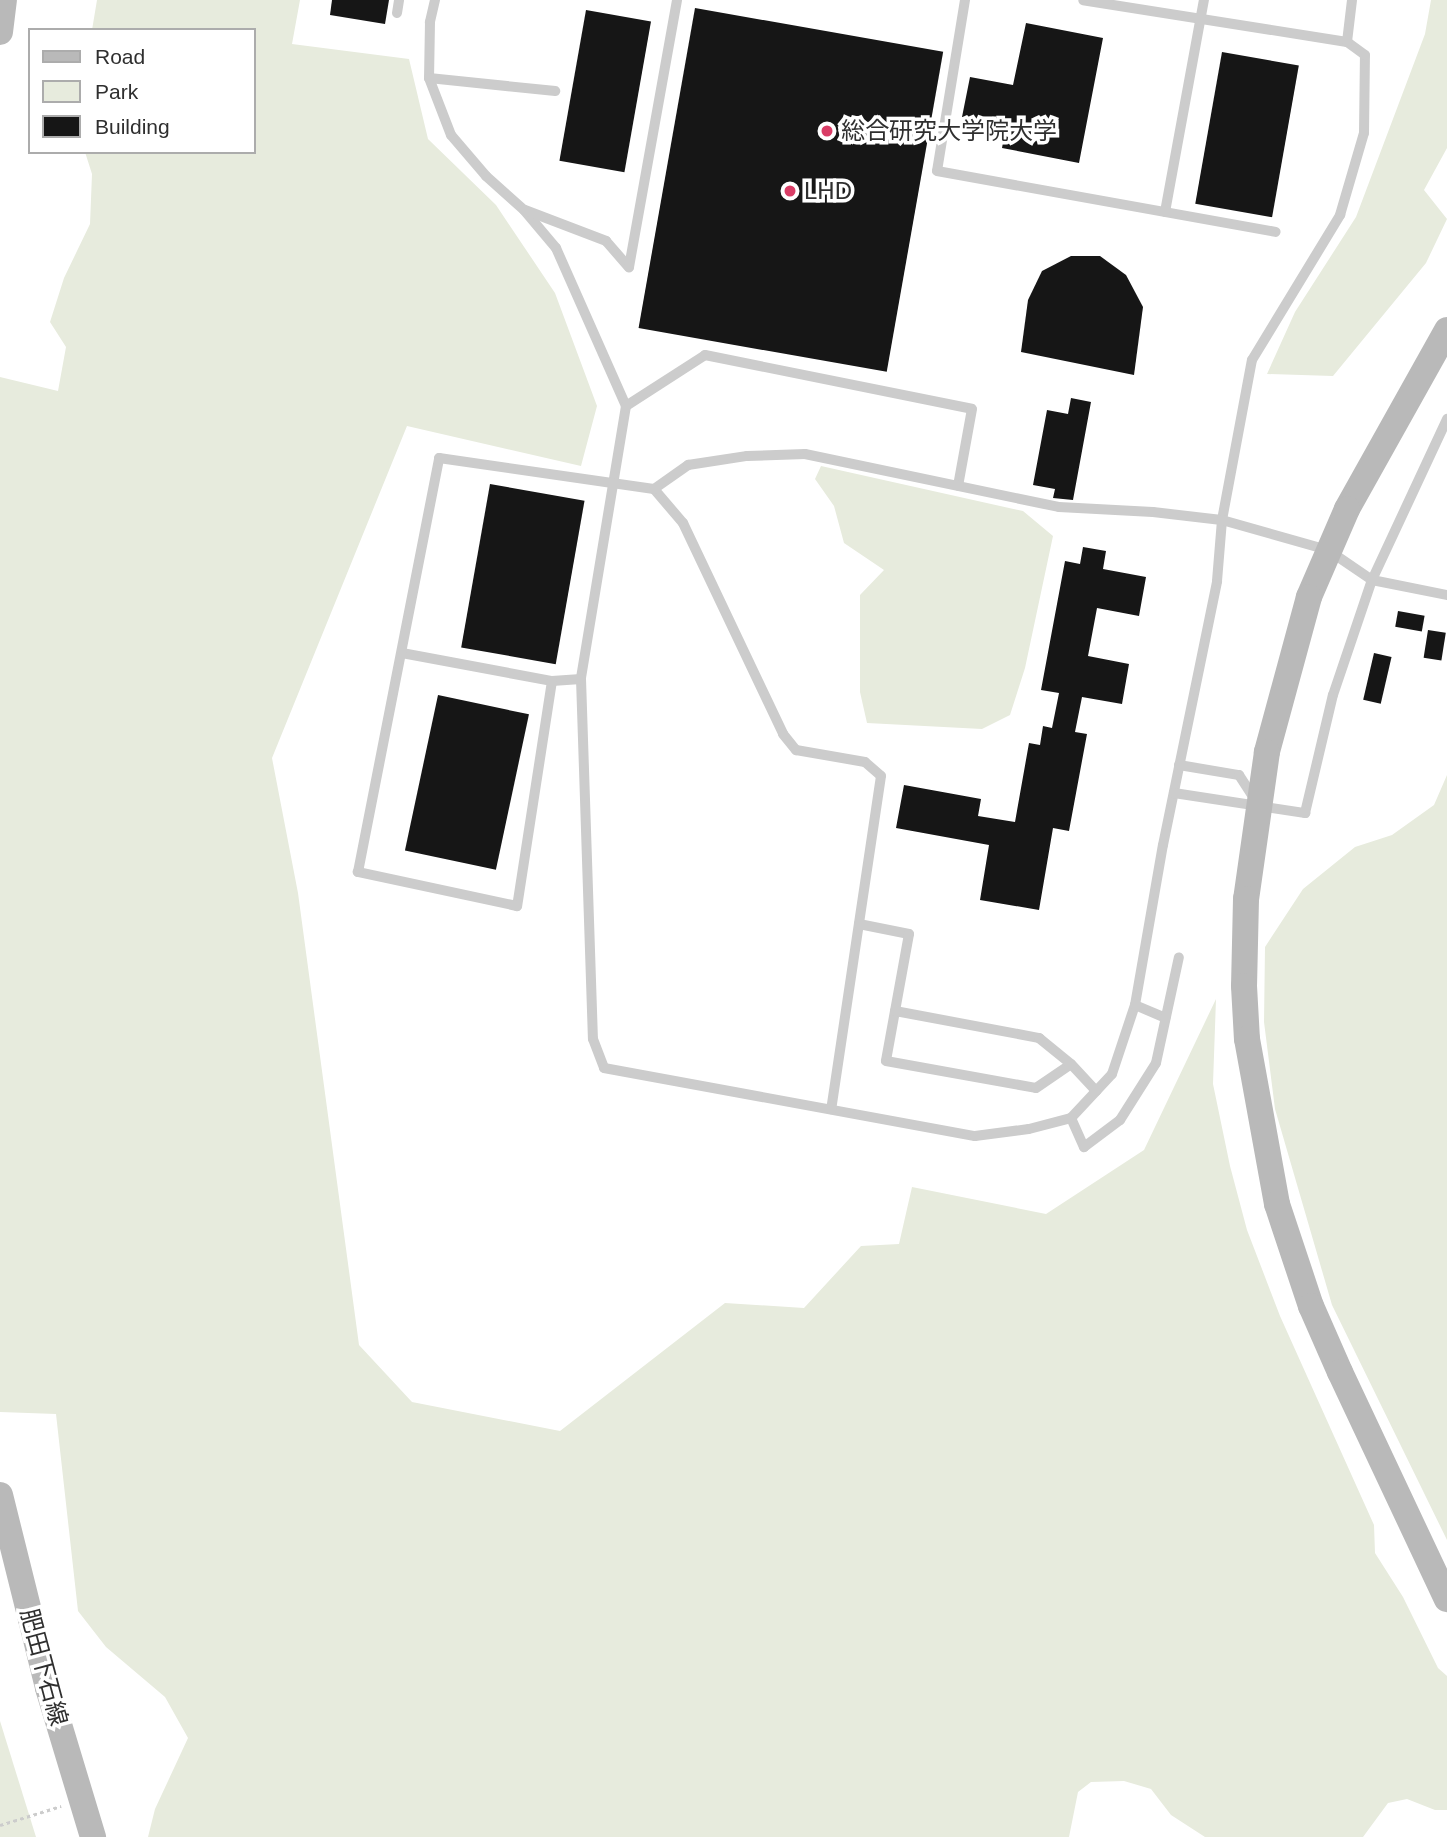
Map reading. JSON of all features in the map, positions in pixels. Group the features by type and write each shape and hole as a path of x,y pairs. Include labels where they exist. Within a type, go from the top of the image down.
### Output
{"street":[{"path":"0,32 4,0"},
{"path":"1447,330 1347,509 1309,597 1281,692 1267,752 1246,899 1244,986 1247,1039 1277,1204 1326,1339 1447,1599"},
{"name":"肥田下石線","path":"0,1495 48,1688 93,1837"}],"lane":[{"path":"397,13 399,0"},
{"path":"435,0 430,22 429,78 451,135 486,176 524,210 556,248 626,406 581,679 593,1039 604,1068 975,1136 1029,1129 1071,1118 1112,1074 1135,1005 1179,765 1217,581 1222,520 1252,360 1340,215 1364,133 1365,55 1347,42 1083,0"},
{"path":"524,210 606,241 629,267 677,0"},
{"path":"965,0 937,171 1276,232"},
{"path":"1165,212 1204,0"},
{"path":"1347,42 1352,0"},
{"path":"429,78 555,91"},
{"path":"626,406 705,355 972,409 958,486"},
{"path":"1174,793 1305,813 1333,695 1372,580 1447,419"},
{"path":"654,489 688,465 747,456 805,454 1059,507 1153,512 1222,520 1328,550 1372,580 1447,595"},
{"path":"552,681 517,906 358,872 439,458 654,489 683,523 783,734 796,750 865,762 881,776 831,1109"},
{"path":"402,653 552,681 581,679"},
{"path":"1179,765 1239,775 1259,806"},
{"path":"859,924 909,934 886,1061 1036,1087 1070,1064"},
{"path":"1071,1118 1084,1147 1120,1120 1156,1063 1179,957"},
{"path":"1135,1005 1165,1018"},
{"path":"895,1011 1040,1038 1096,1091"}],"path":[{"path":"0,1825 68,1804"}],"green space":[{"path":"97,0 300,0 292,44 409,59 428,139 496,205 555,293 597,406 581,466 407,426 272,758 298,893 359,1345 412,1402 560,1431 725,1303 804,1308 861,1246 899,1244 912,1187 1046,1214 1144,1150 1216,999 1213,1084 1247,1230 1280,1316 1374,1525 1375,1553 1403,1597 1438,1668 1447,1676 1447,1810 1435,1810 1407,1799 1388,1803 1363,1837 1205,1837 1171,1815 1151,1789 1124,1781 1091,1782 1078,1792 1069,1837 148,1837 155,1809 188,1738 165,1697 106,1647 78,1611 56,1414 0,1412 0,377 58,391 66,347 50,322 64,278 90,224 92,174 86,154 256,154 256,28 92,28"},
{"path":"1431,0 1447,0 1447,148 1424,190 1447,219 1426,263 1333,376 1267,374 1295,312 1356,217 1425,34"},
{"path":"821,466 1023,511 1053,536 1025,668 1010,715 982,729 867,723 860,692 860,595 884,570 844,543 834,506 815,479"},
{"path":"1447,775 1447,1540 1332,1305 1275,1109 1264,1022 1265,947 1303,889 1355,847 1392,835 1434,805"},
{"path":"0,1721 36,1837 0,1837"}],"building":[{"path":"332,0 389,0 385,24 330,15"},
{"name":"LHD","path":"695,8 943,52 887,372 639,328"},
{"path":"586,10 651,21 624,172 559,161"},
{"path":"1026,23 1103,38 1079,163 1002,148 1006,125 962,117 970,77 1013,85"},
{"path":"1222,52 1299,66 1272,217 1195,204"},
{"path":"1071,256 1100,256 1126,275 1143,307 1134,375 1021,352 1028,300 1042,271"},
{"path":"1071,398 1091,402 1073,500 1053,498 1055,489 1033,485 1047,410 1068,414"},
{"path":"490,484 585,501 556,664 461,647"},
{"path":"1083,547 1106,551 1103,569 1146,577 1139,616 1097,608 1088,656 1129,664 1122,704 1082,697 1075,732 1087,734 1069,831 1053,828 1039,910 980,900 989,845 896,828 904,785 981,799 978,816 1015,822 1029,743 1040,745 1043,726 1052,728 1059,693 1041,690 1065,561 1080,564"},
{"path":"1398,611 1425,616 1422,631 1395,627"},
{"path":"1428,630 1446,633 1441,660 1424,658"},
{"path":"1374,653 1392,657 1381,704 1363,700"},
{"path":"438,695 529,714 496,870 405,851"}],"place":[{"name":"総合研究大学院大学","path":"827,131"},
{"name":"LHD","path":"790,191"}]}
